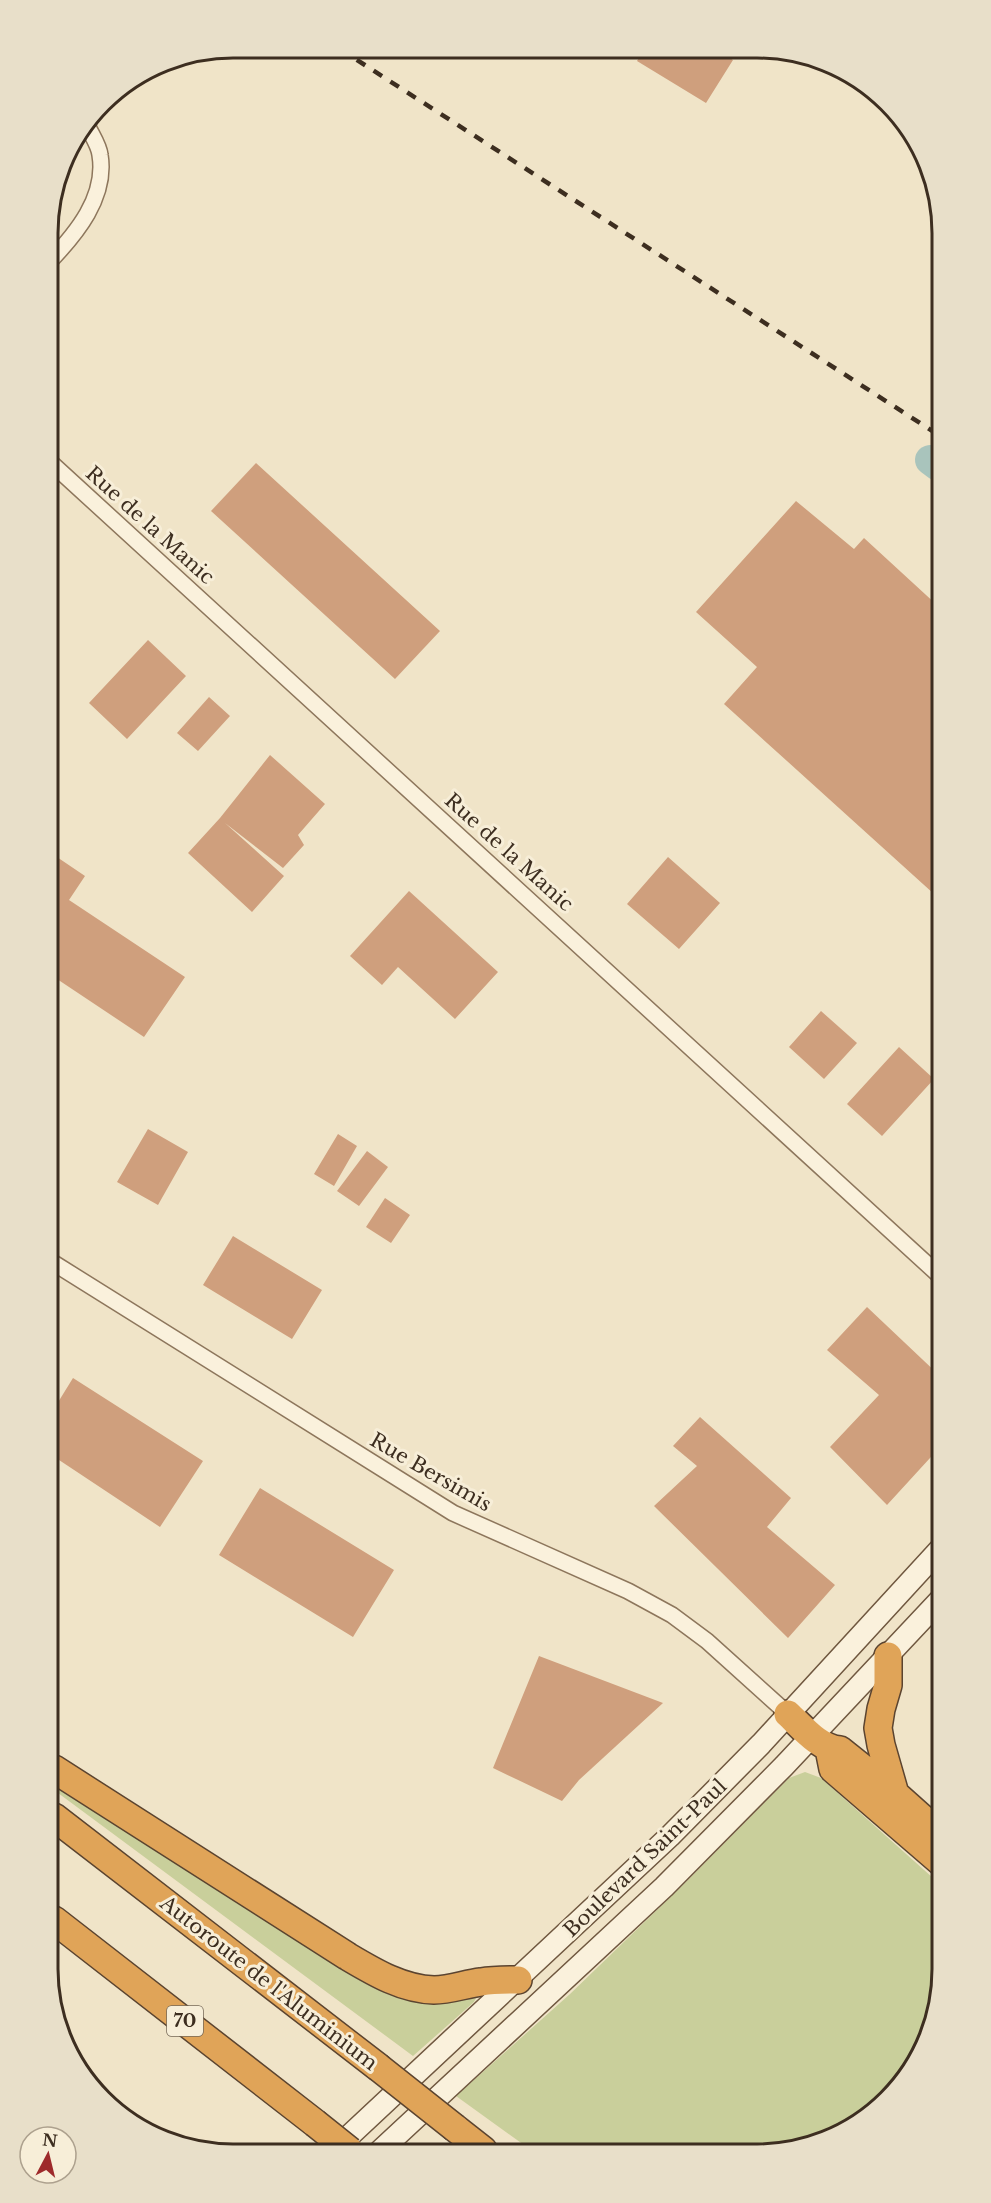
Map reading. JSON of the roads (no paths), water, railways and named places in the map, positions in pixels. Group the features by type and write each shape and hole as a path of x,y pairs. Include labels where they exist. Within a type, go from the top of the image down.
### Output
{"highway":[{"path":"888,1656 888,1685 878,1728 895,1794"},
{"path":"788,1714 820,1743 833,1769 932,1854"},
{"path":"820,1743 840,1750 932,1827"},
{"path":"58,1772 360,1964 387,1978 416,1988 436,1990 480,1982 518,1980"},
{"name":"Autoroute de l'Aluminium","path":"58,1820 475,2144"},
{"name":"70","path":"58,1923 341,2144"}],"main road":[{"name":"Boulevard Saint-Paul","path":"341,2144 670,1836 761,1744 932,1558"},
{"name":"Boulevard Saint-Paul","path":"388,2144 820,1743 888,1656 932,1609"}],"street":[{"path":"59,250 88,214 100,182 100,154 90,133"},
{"name":"Rue de la Manic","path":"59,470 932,1269"},
{"name":"Rue Bersimis","path":"58,1266 453,1513 628,1591 666,1611 707,1641 788,1714"}],"railway":[{"path":"355,59 932,431"}]}
